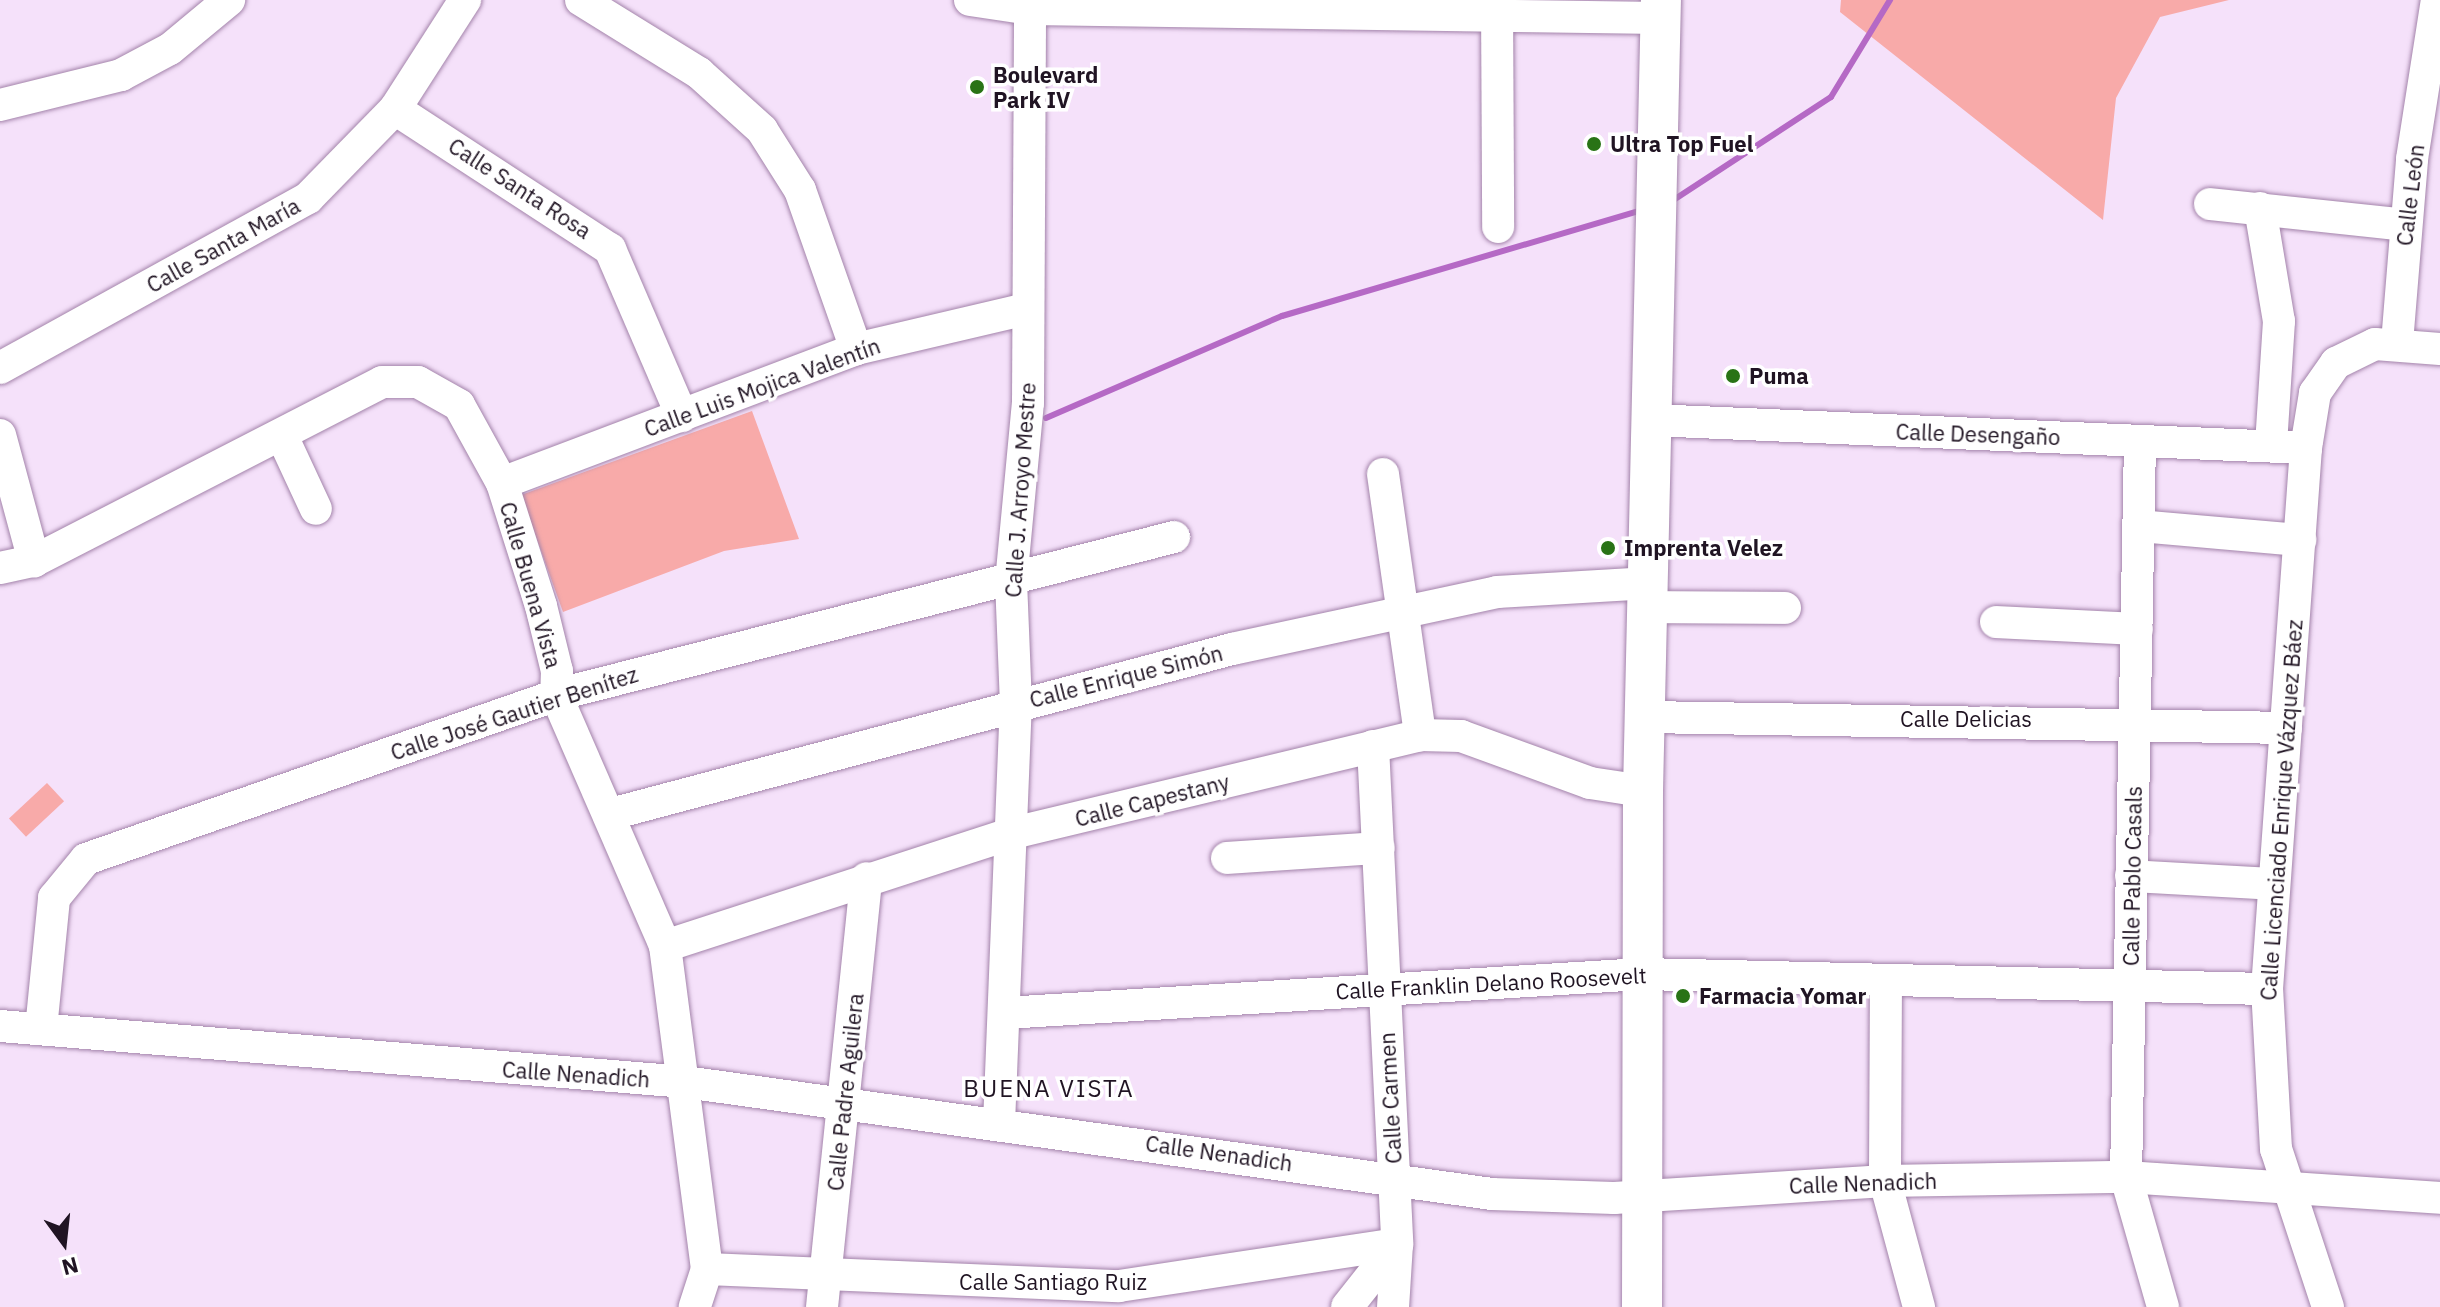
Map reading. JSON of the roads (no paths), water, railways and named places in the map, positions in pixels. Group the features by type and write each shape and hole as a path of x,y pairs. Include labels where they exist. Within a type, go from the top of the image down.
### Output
{"main road":[{"path":"1642,1307 1643,791 1661,9"}],"street":[{"path":"0,105 121,75 170,49 229,0"},
{"name":"Calle Santa María","path":"0,368 275,221 342,168 395,109 465,0"},
{"path":"581,0 699,73 762,130 800,190 856,349"},
{"path":"970,0 1030,5 1661,9"},
{"name":"Calle León","path":"2397,343 2405,225 2434,84 2437,0"},
{"name":"Calle J. Arroyo Mestre","path":"999,1124 1016,705 1011,582 1028,403 1030,5"},
{"path":"1496,7 1498,227"},
{"name":"Calle Santa Rosa","path":"395,109 610,249 682,416"},
{"path":"2210,204 2405,225"},
{"path":"2260,208 2279,321 2271,445"},
{"name":"Calle Luis Mojica Valentín","path":"502,483 856,349 1027,309"},
{"name":"Calle Licenciado Enrique Vázquez Báez","path":"2328,1307 2295,1191 2276,1149 2267,989 2306,448 2323,377 2353,352 2397,343 2440,349"},
{"name":"Calle Buena Vista","path":"0,568 34,561 283,438 382,382 418,382 459,405 502,483 544,619 556,695 611,814 665,946 707,1269 695,1307"},
{"name":"Calle Desengaño","path":"1651,420 2306,448"},
{"path":"0,435 34,561"},
{"path":"283,438 316,509"},
{"name":"Calle Pablo Casals","path":"2140,441 2126,1177 2163,1307"},
{"path":"1383,474 1407,612 1420,735"},
{"path":"2139,526 2300,540"},
{"name":"Calle José Gautier Benítez","path":"41,1029 54,898 86,859 556,695 1011,582 1174,537"},
{"name":"Calle Enrique Simón","path":"611,814 1016,705 1407,612 1540,586 1785,608"},
{"path":"1996,622 2137,629"},
{"name":"Calle Delicias","path":"1646,717 2135,720 2286,728"},
{"name":"Calle Capestany","path":"665,946 866,878 1013,833 1420,735 1461,736 1590,783 1643,791"},
{"name":"Calle Carmen","path":"1373,746 1397,1244 1393,1307"},
{"path":"1227,858 1379,848"},
{"path":"2131,876 2274,884"},
{"name":"Calle Padre Aguilera","path":"824,1292 866,878"},
{"name":"Calle Franklin Delano Roosevelt","path":"1005,1013 1643,974 2267,989"},
{"path":"1886,980 1885,1181 1919,1307"},
{"name":"Calle Nenadich","path":"0,1026 685,1082 1547,1197 1885,1181 2126,1177 2295,1191 2440,1198"},
{"path":"1347,1307 1397,1244"},
{"name":"Calle Santiago Ruiz","path":"707,1269 824,1292 1119,1286 1397,1244"}],"waterway":[{"path":"1672,201 1831,97 1890,0"},
{"path":"1046,418 1282,316 1642,210"}],"place":[{"name":"Boulevard Park IV","path":"977,87"},
{"name":"Ultra Top Fuel","path":"1594,144"},
{"name":"Puma","path":"1733,376"},
{"name":"Imprenta Velez","path":"1608,548"},
{"name":"Farmacia Yomar","path":"1683,996"}],"district":[{"name":"BUENA VISTA","path":"1049,1089"}]}
